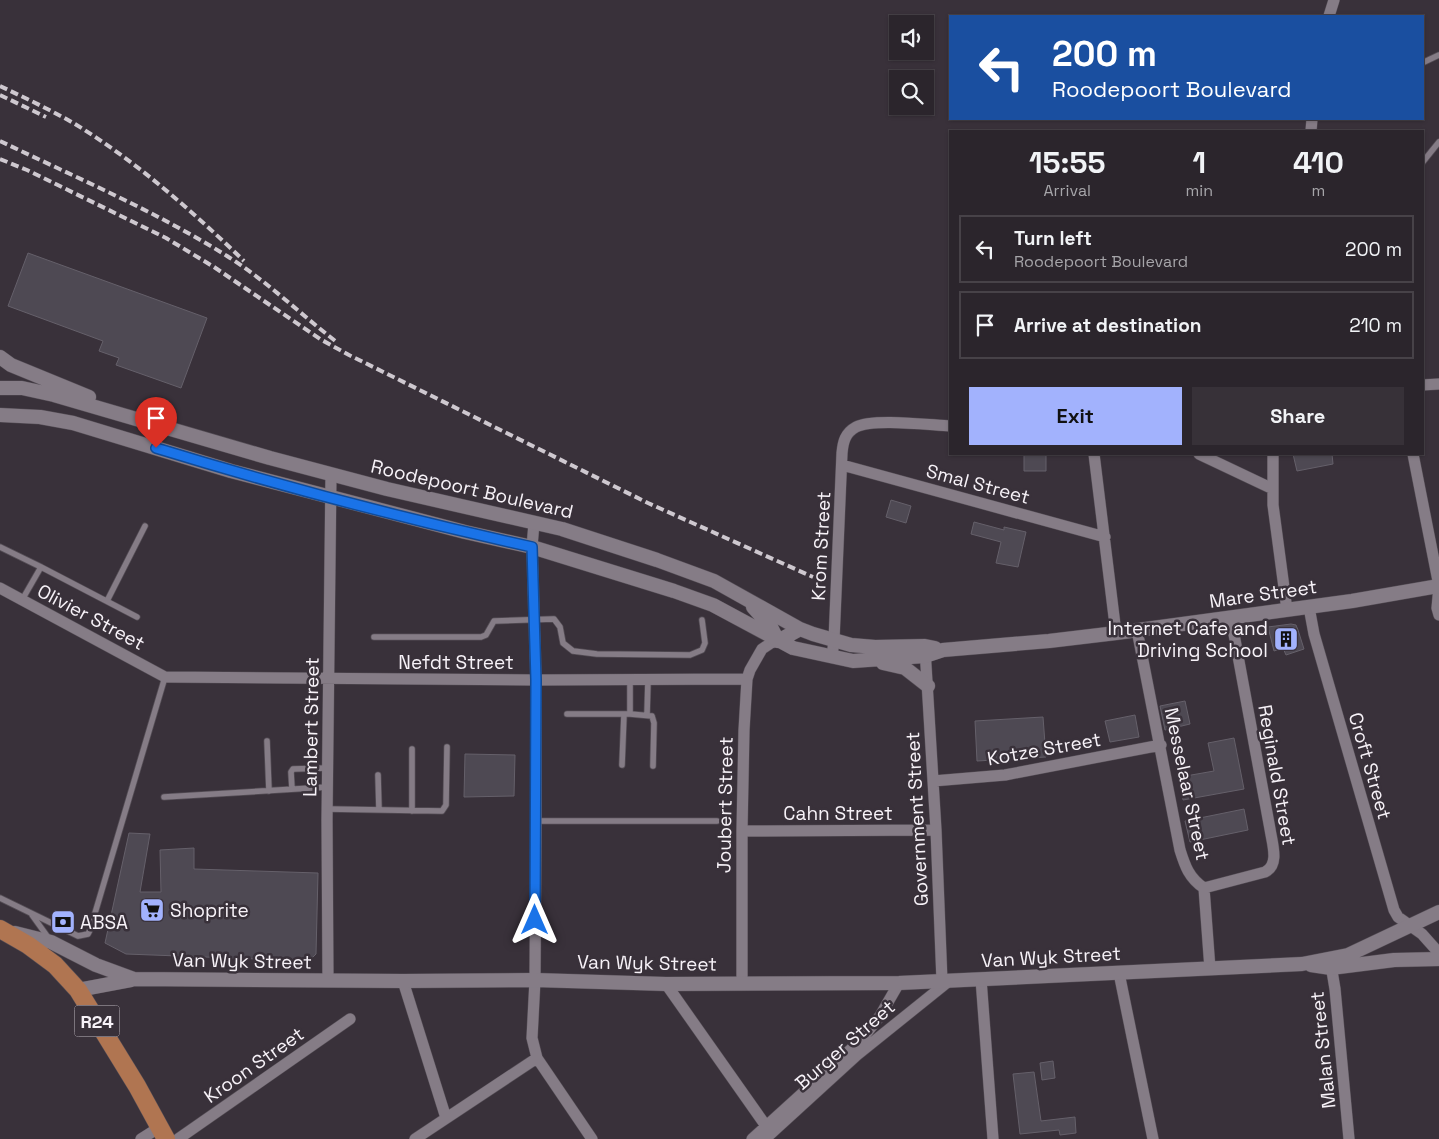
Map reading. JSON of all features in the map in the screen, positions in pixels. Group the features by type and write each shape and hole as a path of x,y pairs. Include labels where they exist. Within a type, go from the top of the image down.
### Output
{"main road":[{"name":"R24","path":"0,930 28,945 55,966 78,990 137,1086 163,1133"}],"street":[{"path":"1329,15 1334,0"},
{"path":"0,358 130,416"},
{"path":"1424,385 1439,384"},
{"name":"Roodepoort Boulevard","path":"0,388 22,388 54,395 270,458 397,491 590,537 714,581 800,629 851,645 925,651"},
{"path":"0,415 40,416 73,423 231,471 465,532 532,547 713,605 794,648 832,657 890,664 905,668 928,686"},
{"name":"Krom Street","path":"832,657 842,444 846,436 857,427 871,424 949,426"},
{"path":"1094,455 1116,633"},
{"path":"1201,455 1273,489"},
{"path":"1273,455 1273,489 1287,610"},
{"path":"1413,455 1439,586 1437,608 1439,615"},
{"name":"Smal Street","path":"842,465 1105,537"},
{"name":"Lambert Street","path":"328,981 327,809 331,474"},
{"path":"534,523 532,547 536,680 536,820 535,980 532,1038 537,1058 592,1139"},
{"name":"Mare Street","path":"925,651 1050,641 1116,633 1309,607 1439,586"},
{"name":"Olivier Street","path":"0,588 165,677"},
{"path":"743,597 762,616 778,641"},
{"name":"Croft Street","path":"1309,607 1314,634 1394,910 1398,917 1427,938 1439,952"},
{"name":"Reginald Street","path":"1204,888 1265,872 1271,868 1273,863 1270,830 1231,618"},
{"path":"778,641 800,629"},
{"name":"Messelaar Street","path":"1137,630 1183,861 1191,877 1204,888 1210,969"},
{"name":"Joubert Street","path":"742,984 742,831 747,679 762,649 778,641"},
{"path":"853,660 925,651"},
{"name":"Government Street","path":"925,651 946,981"},
{"name":"Nefdt Street","path":"165,677 536,680 747,679"},
{"name":"Kotze Street","path":"933,781 1005,776 1161,745"},
{"name":"Cahn Street","path":"742,831 936,830"},
{"name":"Van Wyk Street","path":"1330,963 1439,912"},
{"name":"Van Wyk Street","path":"0,930 51,942 96,965 134,979 328,981 535,980 666,984 898,983 1439,959"},
{"name":"Malan Street","path":"1330,963 1335,989 1349,1139"},
{"path":"1119,973 1153,1139"},
{"path":"78,990 134,979"},
{"path":"981,979 994,1139"},
{"path":"402,981 446,1118"},
{"name":"Burger Street","path":"765,1139 857,1055 946,981"},
{"name":"Burger Street","path":"752,1139 861,1040 880,1016 898,983"},
{"path":"666,984 766,1126"},
{"name":"Kroon Street","path":"178,1139 350,1019"},
{"path":"415,1139 537,1058"},
{"path":"142,1139 163,1133"}],"lane":[{"path":"1424,62 1439,55"},
{"path":"1424,161 1439,142"},
{"path":"107,601 146,526"},
{"path":"0,547 138,617"},
{"path":"22,600 41,567"},
{"path":"374,637 481,637 486,635 494,621 554,619 560,627 563,644 573,651 606,654 690,655 702,650 705,643 702,620"},
{"path":"0,898 78,936 88,934 165,677"},
{"path":"622,765 630,680"},
{"path":"647,715 648,680"},
{"path":"567,714 652,716 653,766"},
{"path":"267,741 269,791"},
{"path":"327,809 439,811 446,808 447,747"},
{"path":"412,749 412,811"},
{"path":"292,790 292,769 328,768"},
{"path":"378,775 379,810"},
{"path":"164,797 328,787"},
{"path":"536,820 717,821"},
{"path":"31,913 51,942"}],"building":[{"path":"28,253 207,318 181,388 116,365 119,358 99,351 103,341 8,306"},
{"path":"1024,455 1046,455 1046,471 1024,471"},
{"path":"1293,455 1332,455 1333,464 1297,471"},
{"path":"891,500 911,506 906,523 886,517"},
{"path":"974,522 1004,530 1004,527 1026,532 1018,567 996,563 1001,542 971,534"},
{"name":"Internet Cafe and Driving School","path":"1296,625 1304,649 1286,655 1283,648 1274,651 1268,627"},
{"path":"1185,701 1190,724 1165,730 1160,706"},
{"path":"1135,715 1139,737 1110,742 1105,721"},
{"path":"1043,717 1046,757 977,761 975,721"},
{"path":"1234,738 1244,789 1183,800 1180,777 1214,771 1208,743"},
{"path":"465,754 515,755 514,796 464,797"},
{"path":"1244,809 1248,830 1190,842 1185,821"},
{"path":"129,833 150,834 140,892 161,892 160,850 194,848 194,869 318,873 316,954 309,961 126,954 105,943"},
{"path":"1053,1061 1055,1078 1042,1080 1040,1063"},
{"path":"1034,1072 1041,1121 1075,1117 1076,1133 1060,1135 1059,1130 1020,1134 1013,1074"}],"railway":[{"path":"0,86 75,124 120,154 184,206 244,261"},
{"path":"0,95 46,117"},
{"path":"0,141 115,195 227,256 256,276 338,343"},
{"path":"0,159 27,170 166,238 214,267 320,339 349,355 648,503 813,577"}],"place":[{"name":"Internet Cafe and Driving School","path":"1286,639"},
{"name":"Shoprite","path":"152,910"},
{"name":"ABSA","path":"63,922"}],"route":[{"path":"156,448 231,471 331,498 532,547 536,680 535,920"}]}
